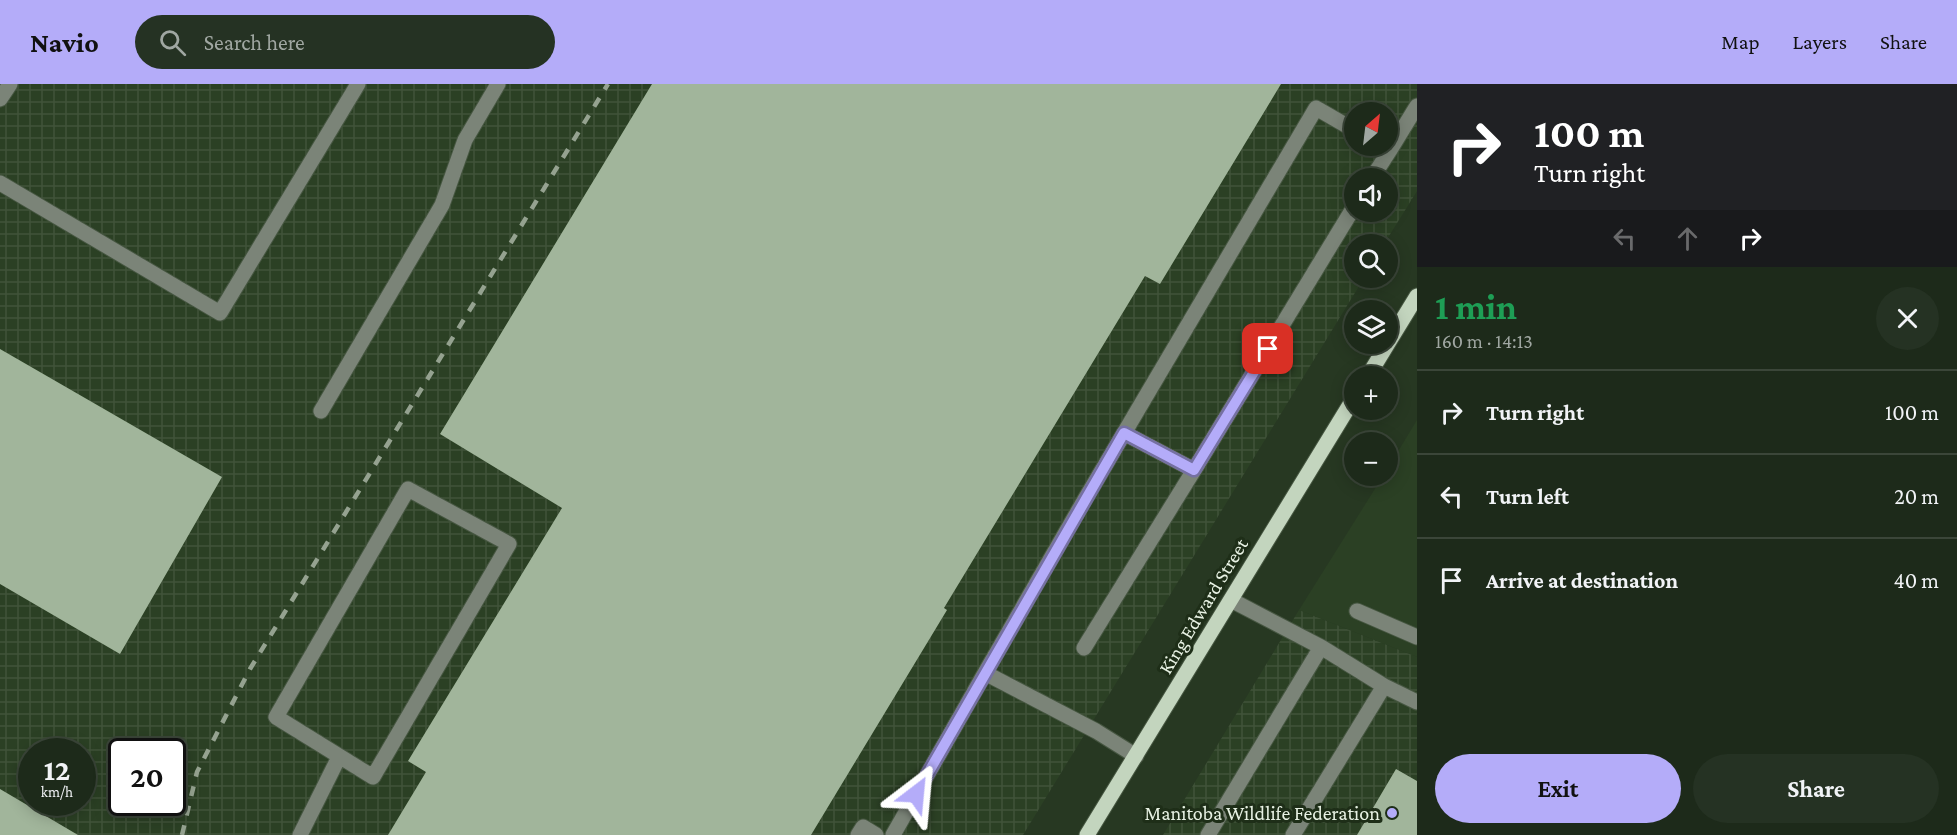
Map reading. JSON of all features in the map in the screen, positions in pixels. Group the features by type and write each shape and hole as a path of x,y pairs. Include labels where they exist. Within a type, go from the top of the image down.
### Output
{"main road":[{"path":"1374,366 1417,296"},
{"name":"King Edward Street","path":"1087,835 1344,415"}],"lane":[{"path":"0,99 10,84"},
{"path":"0,183 220,313 358,84"},
{"path":"321,411 442,205 465,141 498,84"},
{"path":"1398,132 1417,106"},
{"path":"893,835 1124,433 1316,108 1344,124"},
{"path":"1084,648 1345,222"},
{"path":"1124,433 1194,470"},
{"path":"408,489 509,544 373,777 339,757 276,717 408,489"},
{"path":"1232,600 1321,647 1384,686 1417,702"},
{"path":"1357,611 1417,637"},
{"path":"1208,835 1321,647"},
{"path":"985,673 1096,731 1136,756"},
{"path":"1293,835 1384,686"},
{"path":"300,835 339,757"},
{"path":"858,835 863,827 876,835"}],"shaded area":[{"path":"0,84 1417,84 1417,191 1398,222 1398,168 1344,168 1344,222 1398,222 1390,234 1344,234 1344,288 1358,288 1351,300 1344,300 1344,311 1023,835 0,835"},
{"path":"1417,420 1417,657 1299,610 1377,486 1398,486 1398,451"},
{"path":"1299,610 1417,657 1417,835 1163,835"}],"building":[{"path":"652,84 1281,84 1160,284 1145,276 944,608 947,610 811,835 388,835 426,772 408,761 562,508 440,434"},
{"path":"0,349 222,477 120,654 0,584"},
{"path":"1396,769 1417,781 1417,835 1357,835"},
{"path":"0,789 18,800 18,816 46,816 78,835 0,835"}],"railway":[{"path":"182,835 197,772 250,669 608,84"}],"place":[{"name":"Manitoba Wildlife Federation","path":"1392,813"}],"route":[{"path":"916,794 1124,433 1194,470 1268,349"}]}
